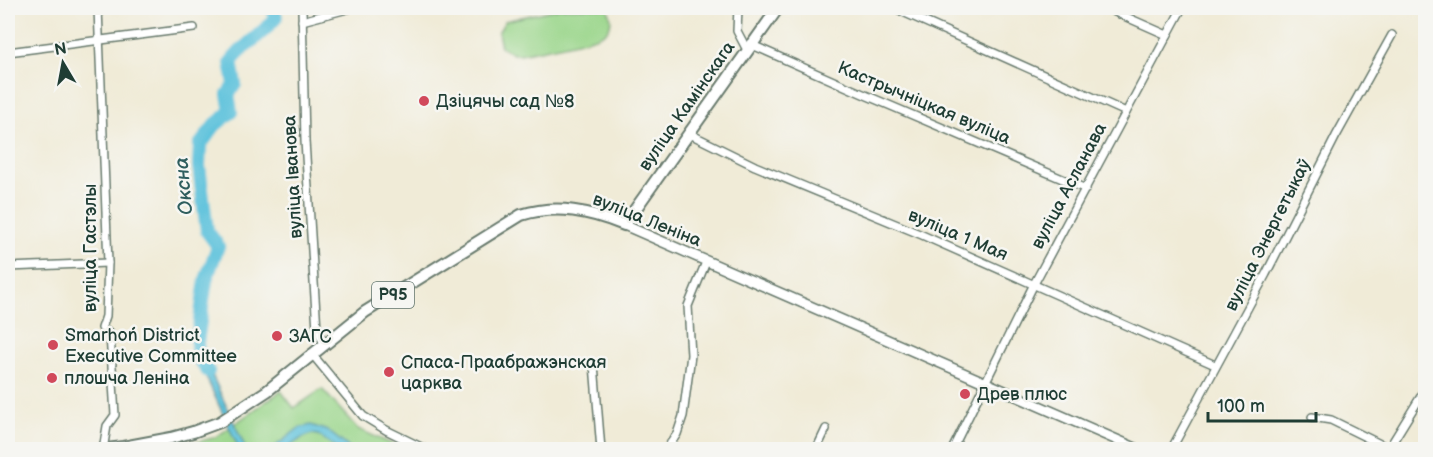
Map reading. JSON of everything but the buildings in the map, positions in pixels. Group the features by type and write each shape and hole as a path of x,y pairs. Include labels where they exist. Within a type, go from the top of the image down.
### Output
{"main road":[{"name":"вуліца Камінскага","path":"624,225 748,47 778,8"},
{"name":"вуліца Леніна","path":"102,449 123,447 193,432 219,422 239,411 365,312 521,216 542,210 562,208 600,216 624,225 987,381 1127,447 1140,450"}],"street":[{"name":"вуліца Гастэлы","path":"98,8 108,263 106,316 102,328 110,334 115,415 107,426 102,449"},
{"name":"вуліца Іванова","path":"302,8 305,141 317,329 324,344"},
{"path":"302,21 351,8"},
{"path":"738,8 737,31 748,47"},
{"path":"894,8 1126,112"},
{"path":"1106,8 1167,35"},
{"name":"вуліца Асланава","path":"952,450 1034,284 1182,8"},
{"path":"8,52 194,28"},
{"name":"вуліца Энергетыкаў","path":"1171,450 1266,274 1336,136 1392,35"},
{"name":"Кастрычніцкая вуліца","path":"748,47 1086,189"},
{"name":"вуліца 1 Мая","path":"688,133 755,166 1034,284 1215,365"},
{"path":"666,450 683,416 691,355 688,306 706,262"},
{"path":"8,267 108,263"},
{"path":"312,354 363,416 427,450"},
{"path":"594,364 601,450"},
{"path":"1312,417 1331,420 1390,449 1425,388"},
{"path":"816,450 826,429"}],"green space":[{"path":"561,8 607,8 611,18 610,25 604,33 589,39 520,54 513,54 501,47 498,33 505,21"},
{"path":"322,389 358,429 403,449 175,450 172,444 175,448 216,437 281,391 294,408"}],"water":[{"path":"198,358 206,362 246,449 239,449 207,379 205,369"},
{"path":"311,425 328,431 351,449 338,449 318,435 312,434 286,449 272,449 299,428"}],"waterway":[{"name":"Оксна","path":"208,371 198,358 197,342 206,280 218,246 207,231 199,166 200,145 215,125 231,112 228,94 235,84 231,62 276,17 272,8"}],"place":[{"name":"Дзіцячы сад №8","path":"424,101"},
{"name":"ЗАГС","path":"277,336"},
{"name":"Smarhoń District Executive Committee","path":"53,345"},
{"name":"Спаса-Праабражэнская царква","path":"389,372"},
{"name":"плошча Леніна","path":"52,378"},
{"name":"Древ плюс","path":"965,394"}]}
